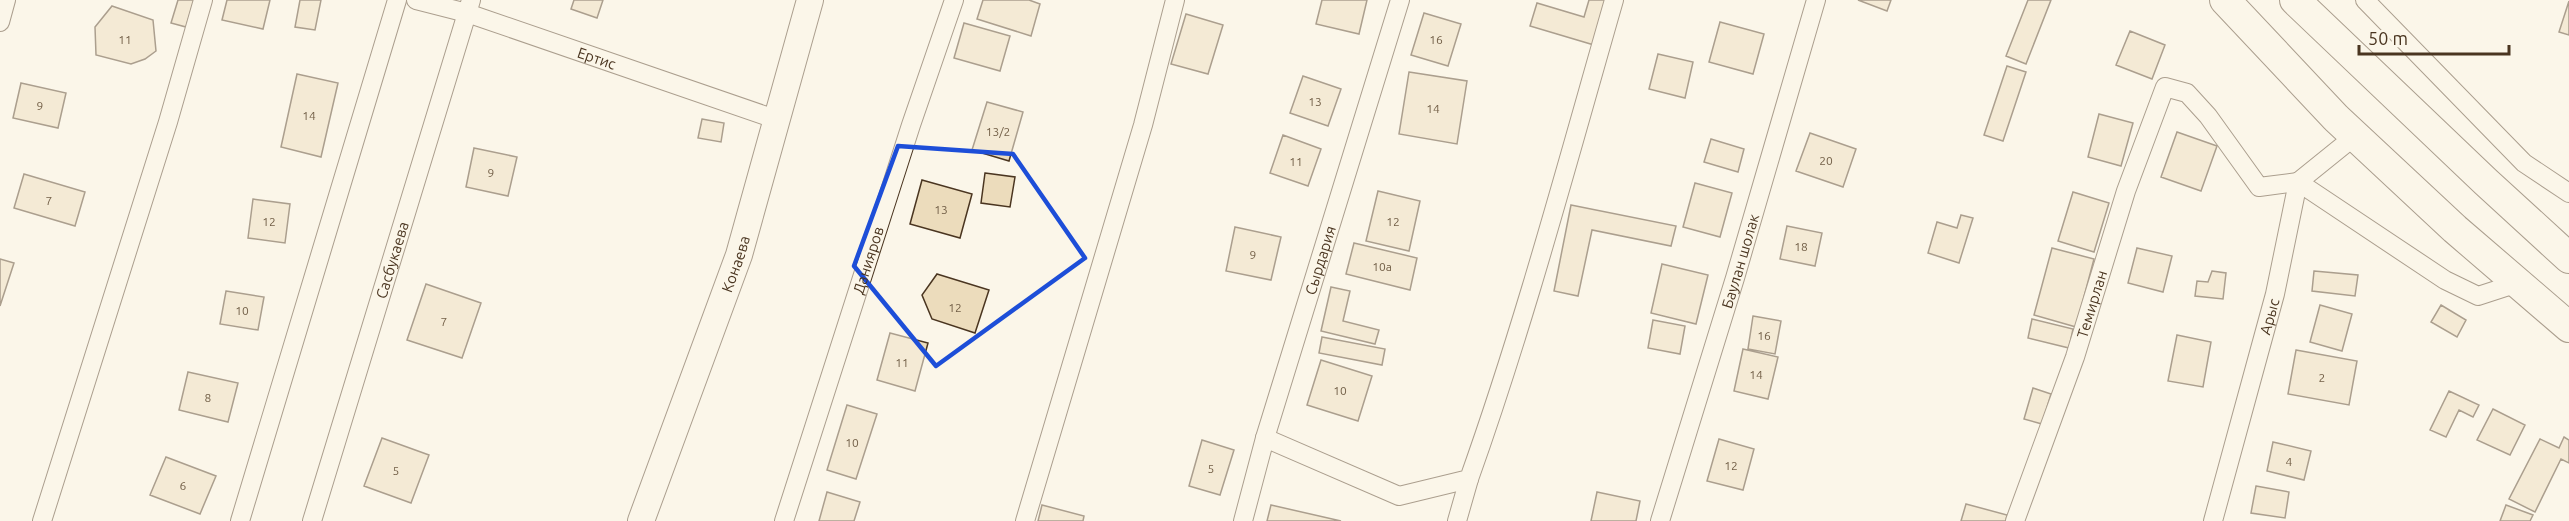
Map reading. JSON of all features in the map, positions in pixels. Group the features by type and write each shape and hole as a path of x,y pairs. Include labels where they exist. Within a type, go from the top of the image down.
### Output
{"highway":[{"path":"2225,0 2355,136 2455,229 2569,327"},
{"path":"2295,0 2569,258"}],"main road":[{"name":"Конаева","path":"641,521 739,255 810,0"}],"street":[{"path":"0,22 6,0"},
{"path":"42,521 168,122 203,0"},
{"path":"240,521 398,0"},
{"name":"Ертис","path":"416,0 469,7 778,120"},
{"name":"Данияров","path":"784,521 911,125 954,0"},
{"path":"1025,521 1139,136 1175,0"},
{"name":"Сырдария","path":"1243,521 1265,438 1400,0"},
{"path":"1457,521 1538,263 1614,0"},
{"name":"Баулан шолак","path":"1660,521 1735,278 1816,0"},
{"path":"2365,0 2524,164 2569,193"},
{"name":"Сасбукаева","path":"312,521 469,7"},
{"name":"Темирлан","path":"2015,521 2075,357 2126,191 2165,87 2187,93 2208,116 2259,187 2298,182"},
{"path":"2355,136 2298,182 2445,280 2478,296 2518,283"},
{"name":"Арыс","path":"2213,521 2275,294 2298,182"},
{"path":"1265,438 1400,496 1469,479"}],"highlighted area":[{"path":"898,146 1013,154 1085,258 936,366 854,266"}],"building":[{"path":"178,0 194,0 186,27 171,23"},
{"path":"227,0 270,0 263,29 222,20"},
{"path":"300,0 321,0 315,30 295,27"},
{"path":"574,0 603,0 597,18 571,9"},
{"path":"983,0 1029,0 1040,4 1031,36 977,19"},
{"path":"1322,0 1367,0 1359,34 1316,24"},
{"path":"1589,0 1608,0 1594,45 1530,26 1537,3 1584,17"},
{"path":"1858,0 1891,0 1887,11"},
{"path":"2028,0 2051,0 2026,64 2006,56"},
{"path":"2569,1 2569,35 2559,32"},
{"path":"112,6 153,20 156,51 145,59 131,64 96,55 95,27"},
{"path":"1424,13 1461,24 1448,66 1411,55"},
{"path":"1186,14 1223,25 1208,74 1171,64"},
{"path":"1720,22 1764,34 1753,74 1709,62"},
{"path":"964,23 1010,36 1000,71 954,58"},
{"path":"2130,31 2165,45 2152,79 2116,65"},
{"path":"1658,54 1693,62 1685,98 1649,89"},
{"path":"2007,66 2026,72 2003,141 1984,135"},
{"path":"1409,72 1467,81 1457,144 1399,134"},
{"path":"297,74 338,83 321,157 281,147"},
{"path":"1303,76 1341,89 1328,126 1290,113"},
{"path":"21,83 66,93 58,128 13,118"},
{"path":"987,102 1023,112 1009,161 972,150"},
{"path":"2099,114 2133,123 2121,166 2088,157"},
{"path":"702,119 724,123 721,142 698,138"},
{"path":"2177,132 2217,146 2201,191 2161,177"},
{"path":"1810,133 1856,149 1843,187 1796,171"},
{"path":"1283,135 1321,149 1308,186 1270,173"},
{"path":"1711,139 1744,149 1738,172 1704,162"},
{"path":"474,148 517,157 508,196 466,187"},
{"path":"985,173 1015,177 1010,207 981,203"},
{"path":"24,174 85,192 75,226 14,208"},
{"path":"922,180 972,194 960,238 910,224"},
{"path":"1695,183 1732,193 1720,237 1683,227"},
{"path":"1378,191 1420,201 1409,251 1366,241"},
{"path":"2073,192 2109,203 2094,252 2058,241"},
{"path":"253,199 290,204 285,243 248,238"},
{"path":"1571,205 1676,226 1671,246 1592,230 1578,296 1554,291"},
{"path":"1961,215 1973,218 1959,263 1928,253 1937,222 1957,228"},
{"path":"1787,226 1822,233 1815,266 1780,259"},
{"path":"1235,227 1281,237 1271,280 1226,271"},
{"path":"1354,243 1417,258 1410,290 1346,274"},
{"path":"2052,248 2094,259 2076,327 2034,315"},
{"path":"2137,248 2172,256 2163,292 2128,283"},
{"path":"0,259 14,263 0,306"},
{"path":"1662,264 1708,275 1696,324 1651,313"},
{"path":"2212,271 2226,273 2223,299 2195,296 2197,281 2208,282"},
{"path":"2314,271 2358,275 2355,296 2312,291"},
{"path":"937,274 989,290 975,333 932,319 922,295"},
{"path":"426,284 481,303 462,358 407,340"},
{"path":"1331,287 1350,291 1343,321 1379,330 1375,344 1321,331"},
{"path":"226,291 264,297 258,330 220,324"},
{"path":"2320,305 2352,314 2342,351 2310,342"},
{"path":"2441,305 2466,320 2457,337 2431,322"},
{"path":"1753,316 1781,321 1775,354 1748,349"},
{"path":"2032,319 2073,329 2069,348 2028,338"},
{"path":"1653,320 1685,326 1680,354 1648,348"},
{"path":"890,333 928,343 915,391 877,380"},
{"path":"2177,335 2211,342 2203,387 2168,381"},
{"path":"1322,337 1385,349 1382,365 1319,353"},
{"path":"1743,349 1778,357 1768,399 1734,391"},
{"path":"2296,350 2357,361 2349,405 2288,394"},
{"path":"1321,360 1372,376 1358,421 1307,405"},
{"path":"188,372 238,383 228,422 179,410"},
{"path":"2033,388 2051,394 2042,424 2024,419"},
{"path":"2449,391 2479,405 2473,417 2459,410 2446,437 2430,430"},
{"path":"847,405 877,414 856,479 827,470"},
{"path":"2493,409 2525,425 2510,455 2477,440"},
{"path":"2564,437 2569,440 2569,463 2561,459 2535,512 2509,499 2540,439 2559,448"},
{"path":"382,438 429,455 411,503 364,486"},
{"path":"1719,439 1754,449 1743,490 1707,481"},
{"path":"1202,440 1234,450 1220,495 1189,486"},
{"path":"2273,442 2311,451 2304,480 2267,471"},
{"path":"166,457 216,476 200,514 150,495"},
{"path":"2256,486 2289,492 2285,518 2251,513"},
{"path":"827,492 860,502 854,521 819,521"},
{"path":"1597,492 1640,501 1636,521 1591,521"},
{"path":"1966,504 2007,515 2006,521 1961,521"},
{"path":"1042,505 1084,516 1083,521 1038,521"},
{"path":"1271,505 1341,521 1267,521"},
{"path":"2506,505 2533,515 2530,521 2500,521"}]}
